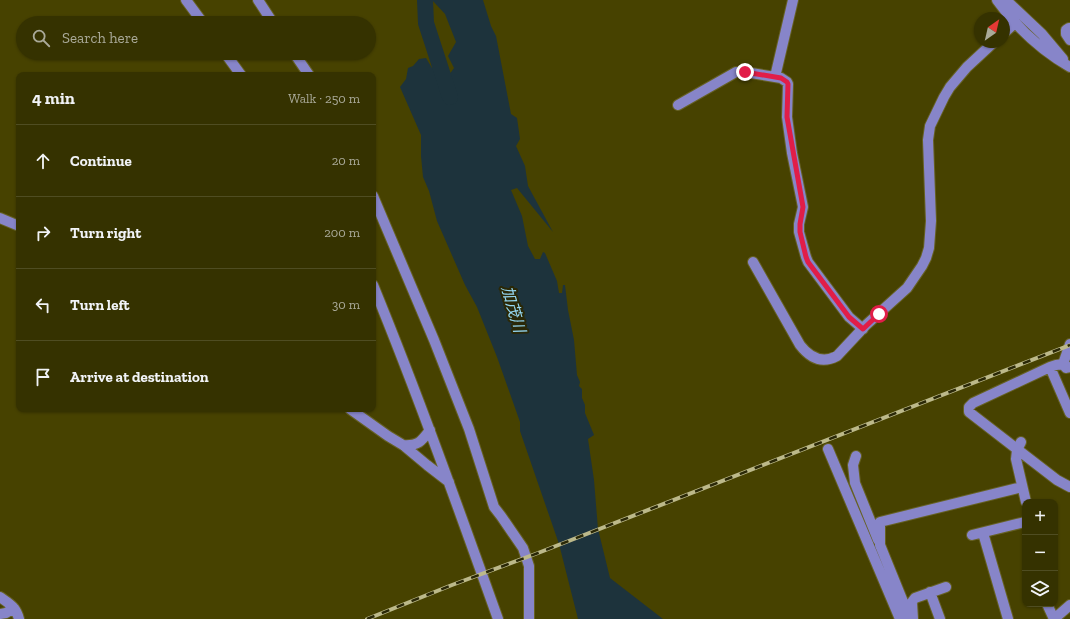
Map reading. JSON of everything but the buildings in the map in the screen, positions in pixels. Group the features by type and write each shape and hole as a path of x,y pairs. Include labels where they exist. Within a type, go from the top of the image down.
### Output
{"street":[{"path":"186,0 198,16"},
{"path":"258,0 268,16"},
{"path":"775,77 793,0"},
{"path":"997,0 1022,31 1056,59 1070,67"},
{"path":"1006,0 1042,34 1070,67"},
{"path":"1010,28 1015,23"},
{"path":"1069,28 1066,30 1066,34 1070,40"},
{"path":"753,262 805,352 818,359 831,359 837,356 863,329 907,288 926,258 929,248 931,221 928,140 930,126 950,87 967,67 988,48"},
{"path":"230,60 238,72"},
{"path":"299,60 307,72"},
{"path":"678,105 736,72 781,78 787,82 787,117 792,153 803,207 800,232 806,257 811,267 845,312 863,329"},
{"path":"376,203 440,354 469,429 494,506 523,548 529,566 529,619"},
{"path":"0,218 16,225"},
{"path":"376,292 430,430 498,619"},
{"path":"1070,344 1066,365 1056,365 1050,367 973,403 969,407 969,412 974,417 1019,446 1057,480 1070,487"},
{"path":"1050,367 1070,414"},
{"path":"354,412 403,445 427,466 449,482"},
{"path":"403,445 411,446 416,444 430,430"},
{"path":"1019,446 1016,459 1025,499"},
{"path":"828,449 900,619"},
{"path":"856,456 853,465 855,483 912,619"},
{"path":"880,545 880,522 1022,488"},
{"path":"972,536 1022,523"},
{"path":"983,533 1008,619"},
{"path":"912,619 912,602 915,598 946,587"},
{"path":"930,592 940,619"},
{"path":"0,597 14,608 19,619"},
{"path":"1048,607 1054,619 1070,605"},
{"path":"0,614 6,613 14,608"}],"water":[{"path":"432,0 483,0 491,26 496,36 511,114 517,118 520,139 516,146 525,166 528,186 553,232 517,188 511,190 522,216 528,246 535,259 540,259 543,252 545,253 557,281 559,293 562,293 563,285 565,285 574,340 577,375 580,382 579,386 582,389 585,413 594,435 588,439 594,480 598,529 610,578 663,619 578,619 559,544 520,431 520,422 497,357 477,307 465,285 437,221 429,191 423,177 421,135 400,87 406,79 408,68 413,66 419,59 426,58 432,68 436,66 438,75 449,75 454,68 448,56 456,42 445,14"}],"waterway":[{"name":"加茂川","path":"425,0 426,23 450,97"}],"railway":[{"path":"367,619 1070,345"}],"route":[{"path":"745,72 781,78 788,84 787,117 792,153 803,207 800,232 808,262 849,317 863,329 879,314"}]}
